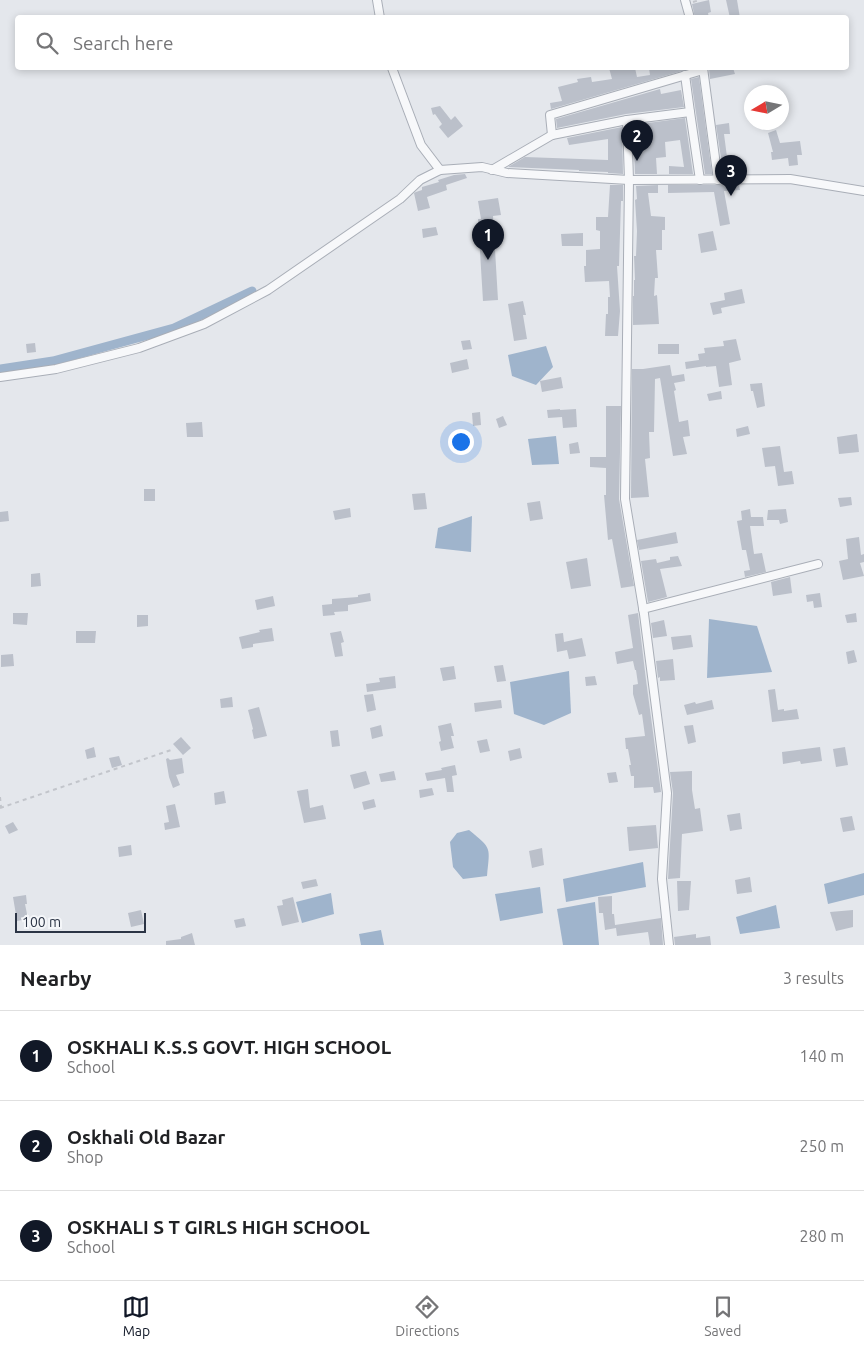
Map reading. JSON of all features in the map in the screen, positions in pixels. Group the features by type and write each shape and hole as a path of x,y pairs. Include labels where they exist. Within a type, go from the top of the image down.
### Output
{"street":[{"path":"377,0 380,15"},
{"path":"685,0 689,15"},
{"path":"393,70 421,145 440,170"},
{"path":"552,135 550,114 700,70"},
{"path":"703,70 718,180"},
{"path":"686,75 700,180"},
{"path":"492,170 552,135 627,120 690,112"},
{"path":"627,120 629,180 625,499 643,609 667,793 662,879 669,945"},
{"path":"0,377 56,369 139,348 204,324 268,290 400,199 420,180 440,170 482,168 507,174 629,180 790,179 864,191"},
{"path":"643,609 818,564"}],"path":[{"path":"0,797 0,808 174,749"}],"water":[{"path":"546,346 553,367 536,385 512,376 508,355"},
{"path":"556,436 559,464 532,465 528,439"},
{"path":"472,516 471,552 435,548 438,528"},
{"path":"709,619 757,626 772,672 707,678"},
{"path":"569,671 571,713 544,725 514,714 510,682"},
{"path":"469,830 488,849 487,876 463,879 453,867 450,842 457,833"},
{"path":"643,862 646,887 566,902 563,879"},
{"path":"864,873 864,895 828,904 824,884"},
{"path":"540,887 543,913 500,921 495,894"},
{"path":"331,893 334,914 302,923 296,902"},
{"path":"595,902 599,945 563,945 557,909"},
{"path":"776,905 780,928 740,934 736,917"},
{"path":"381,930 384,945 361,945 359,934"}],"building":[{"path":"709,0 711,12 708,13 708,15 694,15 692,4"},
{"path":"726,0 737,0 740,15 729,15"},
{"path":"610,70 635,70 637,77 650,75 649,70 685,70 551,109 550,103 562,101 558,87 578,82 577,79 591,77 592,82 612,79"},
{"path":"709,70 734,70 735,74 710,79"},
{"path":"699,77 712,174 705,174 691,79"},
{"path":"660,89 661,94 681,90 684,107 626,114 557,128 556,119"},
{"path":"440,106 451,120 455,116 463,126 448,138 439,127 442,124 435,114 433,115 431,108"},
{"path":"685,118 693,174 669,174 669,166 684,167 680,140 665,142 666,157 656,158 657,174 635,174 633,125"},
{"path":"729,123 730,134 724,134 727,157 721,158 716,125"},
{"path":"622,127 623,174 508,167 525,157 608,160 608,139 569,145 567,138"},
{"path":"776,130 780,143 800,141 802,155 797,155 798,165 789,166 788,158 772,160 771,152 773,152 768,133"},
{"path":"465,174 467,178 446,185 447,190 427,197 430,208 418,211 414,193 422,190 422,187 439,182 438,180"},
{"path":"610,185 623,185 619,266 617,266 620,311 618,336 605,336 608,297 610,297 609,281 585,282 584,266 586,266 586,250 600,249 600,231 596,230 596,217 608,217"},
{"path":"658,185 658,193 648,193 651,216 665,217 665,230 662,230 662,250 656,250 658,278 655,278 654,296 657,295 659,324 633,325 634,256 636,256 637,231 636,186"},
{"path":"668,185 739,185 740,190 724,191 730,224 720,226 714,192 668,193"},
{"path":"498,198 501,215 493,216 498,300 483,301 478,219 481,219 478,201"},
{"path":"436,227 438,235 423,238 422,229"},
{"path":"713,231 717,250 701,253 698,234"},
{"path":"583,233 583,246 562,246 561,234"},
{"path":"742,289 745,303 721,308 722,313 713,315 710,303 725,300 724,293"},
{"path":"523,301 526,315 523,315 527,339 514,341 508,304"},
{"path":"736,339 741,360 729,363 732,385 719,387 716,366 686,369 685,362 699,360 698,354 705,353 704,348 724,346 723,341"},
{"path":"470,340 472,349 463,350 461,341"},
{"path":"35,343 36,352 27,353 26,344"},
{"path":"658,344 679,344 679,354 658,354"},
{"path":"467,359 469,369 452,373 450,363"},
{"path":"670,365 672,376 684,374 685,381 674,383 676,390 674,391 679,422 688,420 690,436 683,437 687,454 673,456 660,378 655,379 654,432 649,432 650,458 645,459 649,497 631,498 632,369"},
{"path":"561,377 563,388 542,392 540,381"},
{"path":"762,383 765,406 757,408 750,384"},
{"path":"721,391 722,399 709,401 707,394"},
{"path":"606,406 621,406 619,499 634,586 621,588 612,539 608,540 604,495 606,495 606,468 590,467 590,457 606,457"},
{"path":"576,409 577,427 563,428 562,417 548,418 547,410"},
{"path":"480,412 481,425 473,426 472,413"},
{"path":"503,416 507,425 499,428 496,419"},
{"path":"202,422 203,437 187,437 186,423"},
{"path":"748,426 750,434 737,437 736,429"},
{"path":"857,434 859,452 839,454 837,437"},
{"path":"578,442 580,453 570,454 569,444"},
{"path":"780,446 784,472 792,471 794,484 778,486 775,466 765,467 762,448"},
{"path":"144,489 155,489 155,501 144,501"},
{"path":"425,493 427,509 414,510 412,494"},
{"path":"851,497 852,505 840,507 838,498"},
{"path":"540,501 543,519 530,521 527,503"},
{"path":"350,508 351,517 335,520 333,511"},
{"path":"750,509 751,517 763,517 764,526 750,526 754,554 762,553 766,572 745,577 744,571 750,570 746,550 742,550 737,521 742,520 741,511"},
{"path":"786,509 788,522 780,524 779,520 767,520 768,510"},
{"path":"8,511 9,521 0,522 0,512"},
{"path":"676,532 678,543 639,550 637,540"},
{"path":"859,537 861,555 864,554 864,562 860,563 864,576 843,580 839,561 848,559 846,539"},
{"path":"678,556 682,566 660,569 667,597 648,602 641,561 656,559 657,563 670,560 670,557"},
{"path":"587,558 591,586 571,589 566,562"},
{"path":"40,573 41,586 31,587 31,574"},
{"path":"790,577 792,593 773,596 771,582"},
{"path":"370,593 371,601 348,605 348,611 334,612 335,615 323,616 322,605 332,604 332,599 358,597 358,595"},
{"path":"820,593 822,607 814,608 813,601 807,602 806,595"},
{"path":"273,596 275,606 257,610 255,600"},
{"path":"13,613 28,613 27,625 13,624"},
{"path":"638,613 661,792 654,793 653,787 634,788 634,776 631,776 629,765 631,765 625,738 645,736 642,714 639,715 633,694 633,685 638,684 633,661 617,664 615,652 633,648 628,615"},
{"path":"856,613 857,622 847,623 845,615"},
{"path":"137,615 148,615 148,626 137,627"},
{"path":"664,620 667,636 653,638 651,623"},
{"path":"272,628 274,641 253,644 253,647 242,649 239,637"},
{"path":"76,631 96,631 95,643 76,643"},
{"path":"341,631 344,642 341,643 343,656 335,657 330,633"},
{"path":"563,633 564,642 582,638 586,656 569,659 567,650 557,652 555,634"},
{"path":"691,635 693,647 673,650 671,637"},
{"path":"854,650 857,662 848,664 846,652"},
{"path":"13,654 14,666 1,667 1,655"},
{"path":"673,659 675,680 660,681 656,661"},
{"path":"503,665 506,681 497,682 494,666"},
{"path":"454,666 456,679 443,681 440,668"},
{"path":"395,676 396,688 367,692 366,684 380,682 379,678"},
{"path":"595,676 597,685 586,686 585,677"},
{"path":"775,689 778,710 797,709 799,719 772,722 768,690"},
{"path":"373,694 376,710 367,712 364,695"},
{"path":"232,697 233,707 221,708 220,699"},
{"path":"501,700 502,708 475,712 474,703"},
{"path":"712,700 714,709 687,715 684,705"},
{"path":"259,707 267,736 254,739 248,710"},
{"path":"451,723 454,736 451,736 454,748 441,751 438,726"},
{"path":"381,725 383,736 372,739 370,728"},
{"path":"693,725 696,742 688,744 684,726"},
{"path":"338,730 340,746 332,747 330,731"},
{"path":"181,737 191,748 183,755 173,744"},
{"path":"487,739 490,751 480,753 477,741"},
{"path":"94,747 96,757 87,759 85,750"},
{"path":"820,747 822,761 801,764 800,761 783,764 782,752"},
{"path":"845,747 848,765 836,767 833,749"},
{"path":"520,748 522,758 510,761 508,751"},
{"path":"119,756 122,765 112,768 109,758"},
{"path":"182,758 184,773 176,775 180,785 173,788 166,759 170,760"},
{"path":"455,765 457,775 452,776 454,792 447,792 445,778 427,781 425,773"},
{"path":"366,771 370,784 354,789 350,775"},
{"path":"394,771 396,780 381,782 379,774"},
{"path":"692,771 695,809 700,808 703,831 682,834 680,878 668,879 673,793 670,772"},
{"path":"616,772 618,782 609,783 607,773"},
{"path":"432,788 434,795 420,798 419,790"},
{"path":"308,789 310,808 323,805 326,819 304,823 297,791"},
{"path":"224,791 226,803 215,805 214,793"},
{"path":"374,799 376,807 364,810 362,802"},
{"path":"175,804 180,827 165,830 164,823 169,822 166,806"},
{"path":"740,813 742,829 730,831 727,815"},
{"path":"852,816 855,830 843,832 840,818"},
{"path":"13,822 18,830 9,834 5,826"},
{"path":"656,825 658,848 629,851 627,827"},
{"path":"131,845 132,855 119,857 118,847"},
{"path":"542,848 544,865 532,868 529,851"},
{"path":"750,877 752,892 737,894 735,880"},
{"path":"316,879 318,886 303,889 301,882"},
{"path":"677,881 691,881 689,910 678,911"},
{"path":"26,895 27,904 25,904 28,919 17,921 13,897"},
{"path":"612,896 612,914 614,914 615,925 661,918 663,945 650,945 648,932 617,936 616,928 605,930 603,913 599,913 598,897"},
{"path":"293,897 299,922 282,926 277,906 283,905 282,900"},
{"path":"141,910 144,924 131,927 128,913"},
{"path":"853,910 853,927 836,931 830,912"},
{"path":"244,918 246,926 236,928 234,920"},
{"path":"192,933 195,945 166,945 166,941 181,939 181,937"},
{"path":"696,934 696,938 710,936 711,945 675,945 674,937"}],"waterway":[{"path":"0,369 53,361 174,328 252,291"}],"place":[{"name":"Oskhali Old Bazar","path":"637,161"},
{"name":"OSKHALI S T GIRLS HIGH SCHOOL","path":"731,196"},
{"name":"OSKHALI K.S.S GOVT. HIGH SCHOOL","path":"488,260"}]}
